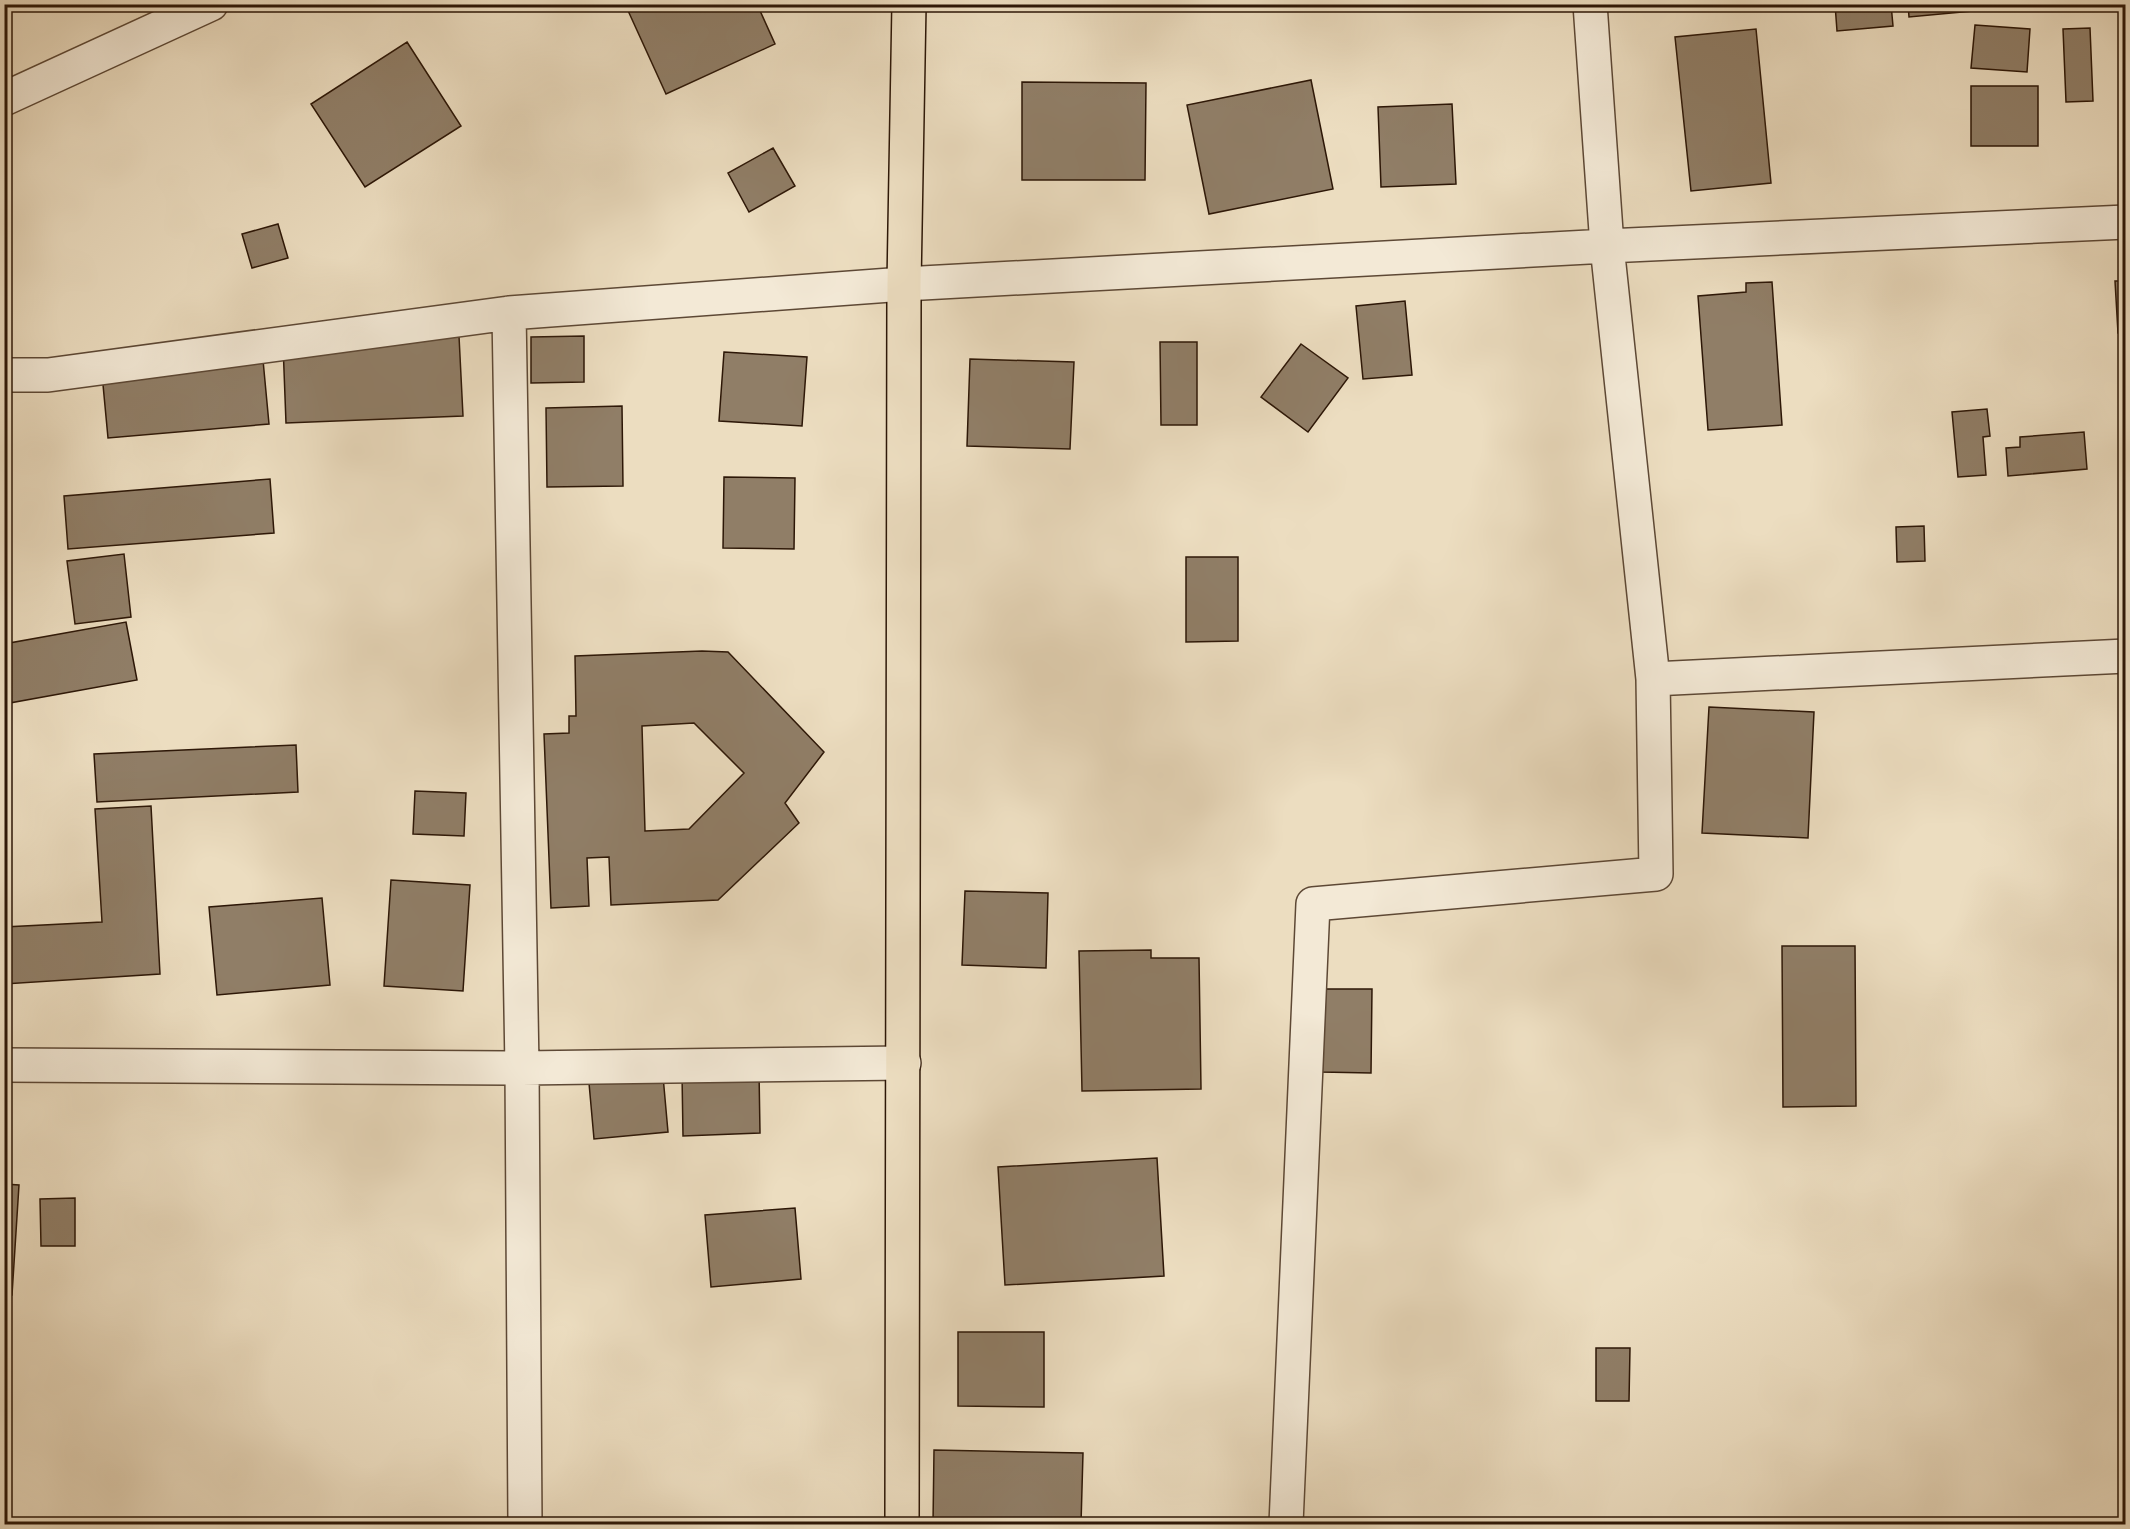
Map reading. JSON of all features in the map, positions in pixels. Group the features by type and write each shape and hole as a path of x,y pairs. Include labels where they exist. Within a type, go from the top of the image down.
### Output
{"main road":[{"path":"902,1524 904,284 909,4"}],"street":[{"path":"4,99 211,4"},
{"path":"1286,1524 1313,904 1656,874 1653,679 1607,246 1590,4"},
{"path":"4,375 48,375 509,313 904,284 1607,246 2126,222"},
{"path":"509,313 522,1068 525,1524"},
{"path":"1653,679 2126,656"},
{"path":"4,1065 522,1068 904,1063"}],"building":[{"path":"625,4 757,4 775,44 666,94"},
{"path":"1835,4 1891,4 1893,26 1837,31"},
{"path":"1908,4 2025,4 2026,6 1909,17"},
{"path":"1975,25 2030,29 2027,72 1971,68"},
{"path":"2090,28 2093,101 2066,102 2063,29"},
{"path":"1756,29 1771,183 1691,191 1675,37"},
{"path":"407,42 461,126 365,187 311,104"},
{"path":"1311,80 1333,189 1209,214 1187,105"},
{"path":"1022,82 1146,83 1145,180 1022,180"},
{"path":"1971,86 2038,86 2038,146 1971,146"},
{"path":"1452,104 1456,184 1381,187 1378,107"},
{"path":"773,148 795,186 749,212 728,173"},
{"path":"278,224 288,258 252,268 242,234"},
{"path":"2115,281 2126,281 2126,332 2118,333"},
{"path":"1772,282 1782,425 1708,430 1698,296 1746,292 1746,283"},
{"path":"1405,301 1412,375 1363,379 1356,306"},
{"path":"459,336 463,416 286,423 283,344"},
{"path":"584,336 584,382 531,383 531,337"},
{"path":"1160,342 1197,342 1197,425 1161,425"},
{"path":"1301,344 1348,378 1308,432 1261,397"},
{"path":"724,352 807,357 802,426 719,421"},
{"path":"970,359 1074,362 1070,449 967,446"},
{"path":"263,360 269,424 108,438 102,374"},
{"path":"622,406 623,486 547,487 546,408"},
{"path":"1987,409 1990,436 1983,437 1986,475 1958,477 1952,412"},
{"path":"2084,432 2087,469 2008,476 2006,448 2020,447 2020,437"},
{"path":"724,477 795,478 794,549 723,548"},
{"path":"270,479 274,533 68,549 64,496"},
{"path":"1924,526 1925,561 1897,562 1896,527"},
{"path":"124,554 131,617 75,624 67,561"},
{"path":"1186,557 1238,557 1238,641 1186,642"},
{"path":"126,622 137,680 4,704 4,644"},
{"path":"728,652 824,752 785,803 799,823 718,900 611,905 609,857 587,858 589,906 551,908 544,734 569,733 569,716 576,716 575,656","holes":["694,723 744,773 689,829 645,831 642,726"]},
{"path":"1709,707 1814,712 1808,838 1702,833"},
{"path":"296,745 298,792 97,802 94,754"},
{"path":"415,791 466,793 464,836 413,834"},
{"path":"151,806 160,974 4,984 4,927 102,922 95,809"},
{"path":"391,880 470,885 463,991 384,986"},
{"path":"965,891 1048,893 1046,968 962,965"},
{"path":"322,898 330,985 217,995 209,907"},
{"path":"1782,946 1855,946 1856,1106 1783,1107"},
{"path":"1151,950 1151,958 1199,958 1201,1089 1082,1091 1079,951"},
{"path":"1322,989 1372,989 1371,1073 1321,1072"},
{"path":"759,1071 760,1133 683,1136 682,1074"},
{"path":"663,1076 668,1132 594,1139 589,1083"},
{"path":"1157,1158 1164,1276 1005,1285 998,1167"},
{"path":"4,1184 19,1185 12,1295 4,1295"},
{"path":"75,1198 75,1246 41,1246 40,1199"},
{"path":"795,1208 801,1279 711,1287 705,1215"},
{"path":"958,1332 1044,1332 1044,1407 958,1406"},
{"path":"1596,1348 1630,1348 1629,1401 1596,1401"},
{"path":"934,1450 1083,1453 1081,1524 933,1524"}]}
